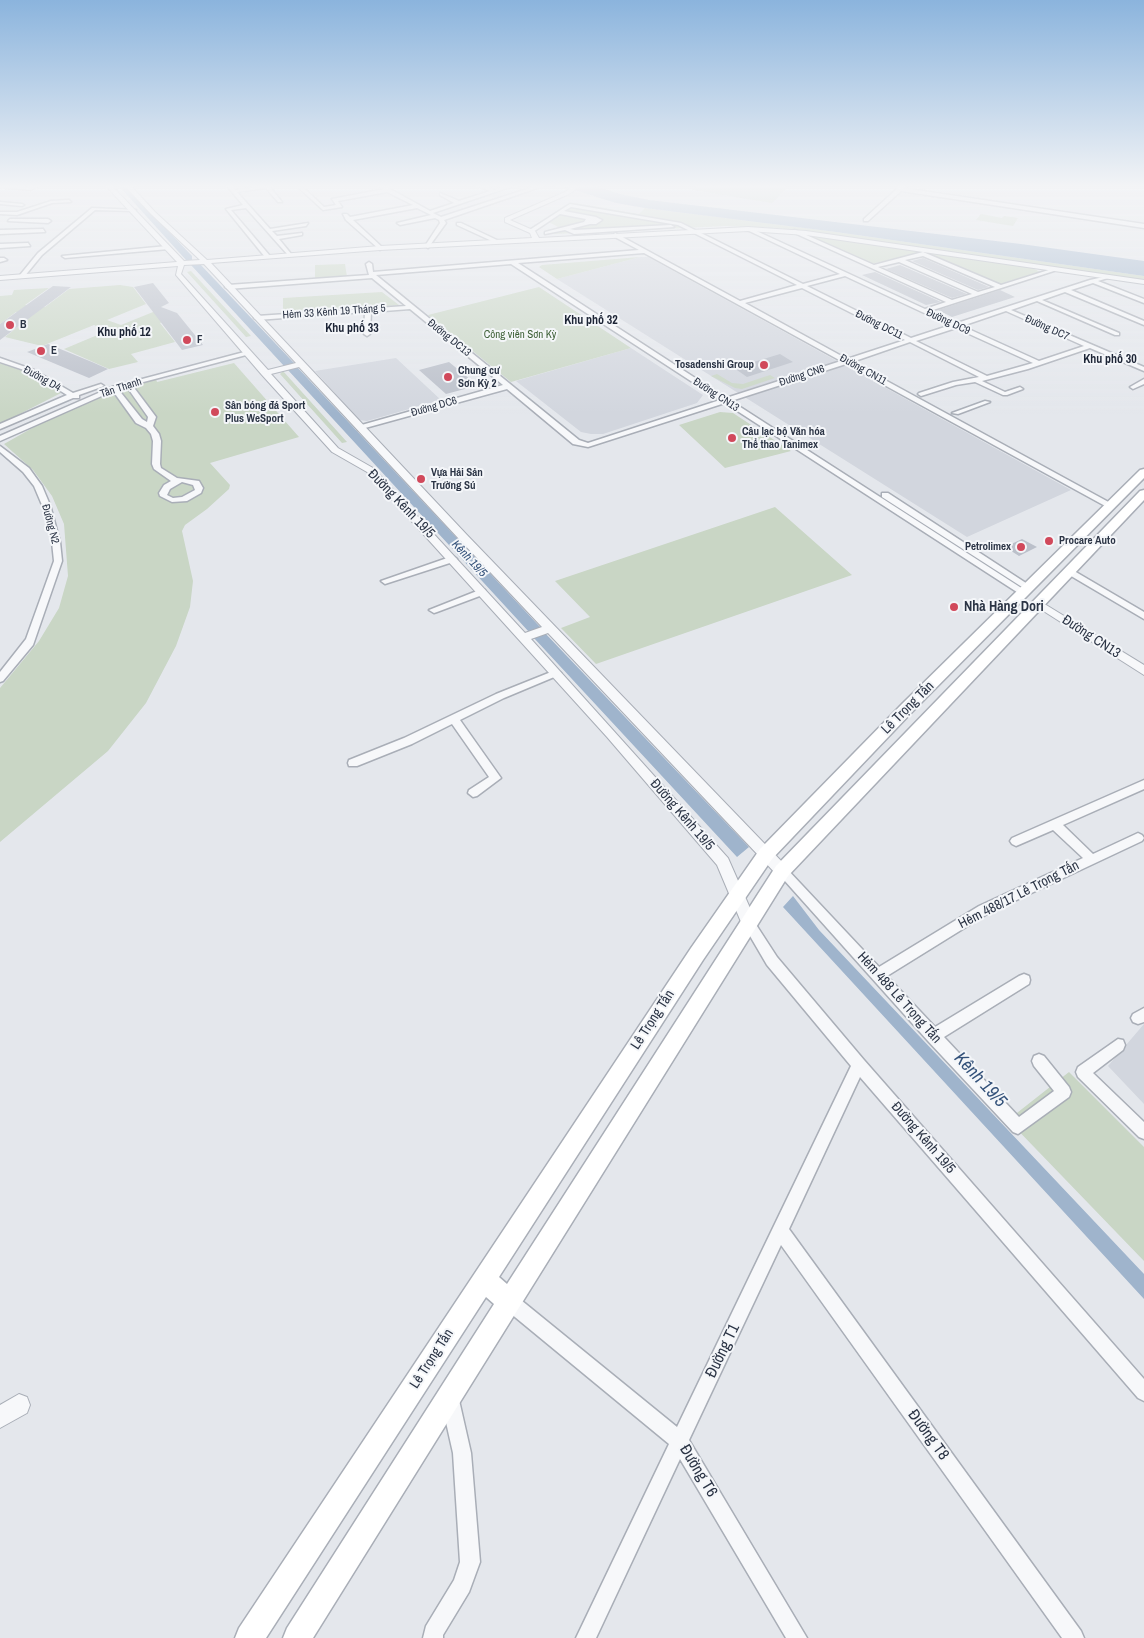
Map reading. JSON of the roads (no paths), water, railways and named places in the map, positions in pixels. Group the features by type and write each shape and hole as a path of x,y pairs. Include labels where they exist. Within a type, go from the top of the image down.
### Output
{"main road":[{"name":"Lê Trọng Tấn","path":"249,1638 736,896 766,854 880,736 1144,472"},
{"name":"Lê Trọng Tấn","path":"297,1638 782,871 1144,493"},
{"path":"1025,590 1041,600"},
{"path":"484,1280 510,1302"}],"street":[{"path":"22,276 34,261"},
{"path":"0,278 194,261"},
{"name":"Đường Kênh 19/5","path":"201,261 361,428 546,629 782,871"},
{"path":"228,287 529,261"},
{"name":"Đường CN11","path":"663,261 1113,502"},
{"name":"Đường CN11","path":"675,261 921,394 1113,502"},
{"name":"Đường DC11","path":"754,261 986,378"},
{"name":"Đường DC9","path":"818,261 1039,364"},
{"path":"861,261 951,302"},
{"path":"873,267 894,261"},
{"path":"903,261 977,294"},
{"path":"941,261 1001,287"},
{"path":"1004,261 1144,282"},
{"path":"178,274 185,262"},
{"name":"Đường CN13","path":"512,262 882,502 1025,590"},
{"name":"Đường CN13","path":"522,262 891,498 1025,590"},
{"name":"Đường Kênh 19/5","path":"160,264 178,274 335,450 370,470 482,592 527,636 556,673 723,862 749,924 772,960 860,1065 1144,1392"},
{"path":"369,264 372,275"},
{"path":"924,311 1057,269"},
{"path":"740,303 845,274"},
{"name":"Đường DC13","path":"372,275 576,442 584,445"},
{"name":"Đường CN6","path":"584,445 592,445 1106,277"},
{"path":"1092,281 1144,301"},
{"path":"1065,290 1144,323"},
{"path":"1036,299 1117,334"},
{"name":"Hẻm 33 Kênh 19 Tháng 5","path":"257,318 411,307"},
{"name":"Đường DC7","path":"1005,309 1144,369"},
{"path":"367,334 368,310"},
{"path":"921,394 955,383 986,378 1039,364 1089,346"},
{"name":"Tân Thạnh","path":"0,440 84,400 114,388 245,350"},
{"name":"Tân Thạnh","path":"0,427 73,395 116,381 245,350"},
{"name":"Đường D4","path":"0,360 32,371 84,400"},
{"path":"265,372 298,364"},
{"path":"976,380 1005,394 1020,389"},
{"path":"1133,387 1144,381"},
{"path":"128,384 152,417 149,426"},
{"name":"Đường DC6","path":"361,428 508,386"},
{"path":"114,388 139,421 149,426 157,441 156,464 158,469 176,481"},
{"path":"956,414 987,402"},
{"name":"Đường N2","path":"0,448 26,470 38,486 46,504 56,542 58,560 30,641 0,678"},
{"path":"882,502 891,498"},
{"path":"385,581 453,559"},
{"path":"1069,571 1144,616"},
{"path":"434,610 482,592"},
{"name":"Đường CN13","path":"1041,600 1144,660"},
{"name":"Đường CN13","path":"1041,600 1144,671"},
{"path":"527,636 546,629"},
{"path":"353,763 408,741 455,720 500,696 556,673"},
{"path":"455,720 496,778 473,793"},
{"path":"1016,841 1144,784"},
{"path":"1054,824 1091,859"},
{"name":"Hẻm 488/17 Lê Trọng Tấn","path":"878,974 983,910 1138,838"},
{"name":"Hẻm 488 Lê Trọng Tấn","path":"782,871 1018,1127 1064,1092 1038,1061"},
{"path":"934,1036 1024,980"},
{"path":"1118,1045 1083,1072 1144,1132"},
{"name":"Đường T1","path":"586,1638 679,1440 860,1065"},
{"name":"Đường T8","path":"781,1232 1074,1638"},
{"name":"Đường T6","path":"510,1302 679,1440 797,1638"},
{"path":"432,1638 433,1633 462,1585 470,1562 462,1453 449,1398"},
{"path":"0,1417 19,1406"}],"water":[{"path":"1042,261 1144,261 1144,276"},
{"path":"199,263 294,363 284,366 191,265"},
{"name":"Kênh 19/5","path":"297,367 541,628 529,632 287,369"},
{"path":"544,632 749,847 737,857 533,637"},
{"path":"793,896 819,930 1144,1274 1144,1299 783,907"}],"place":[{"name":"B","path":"10,325"},
{"name":"F","path":"187,340"},
{"name":"E","path":"41,351"},
{"name":"Tosadenshi Group","path":"764,365"},
{"name":"Chung cư Sơn Kỳ 2","path":"448,377"},
{"name":"Sân bóng đá Sport Plus WeSport","path":"215,412"},
{"name":"Câu lạc bộ Văn hóa Thể thao Tanimex","path":"732,438"},
{"name":"Vựa Hải Sản Trường Sú","path":"421,479"},
{"name":"Procare Auto","path":"1049,541"},
{"name":"Petrolimex","path":"1021,547"},
{"name":"Nhà Hàng Dori","path":"954,607"}],"district":[{"name":"Khu phố 32","path":"591,321"},
{"name":"Khu phố 33","path":"352,329"},
{"name":"Khu phố 12","path":"124,333"},
{"name":"Khu phố 30","path":"1110,360"}],"park label":[{"name":"Công viên Sơn Kỳ","path":"520,335"}]}
